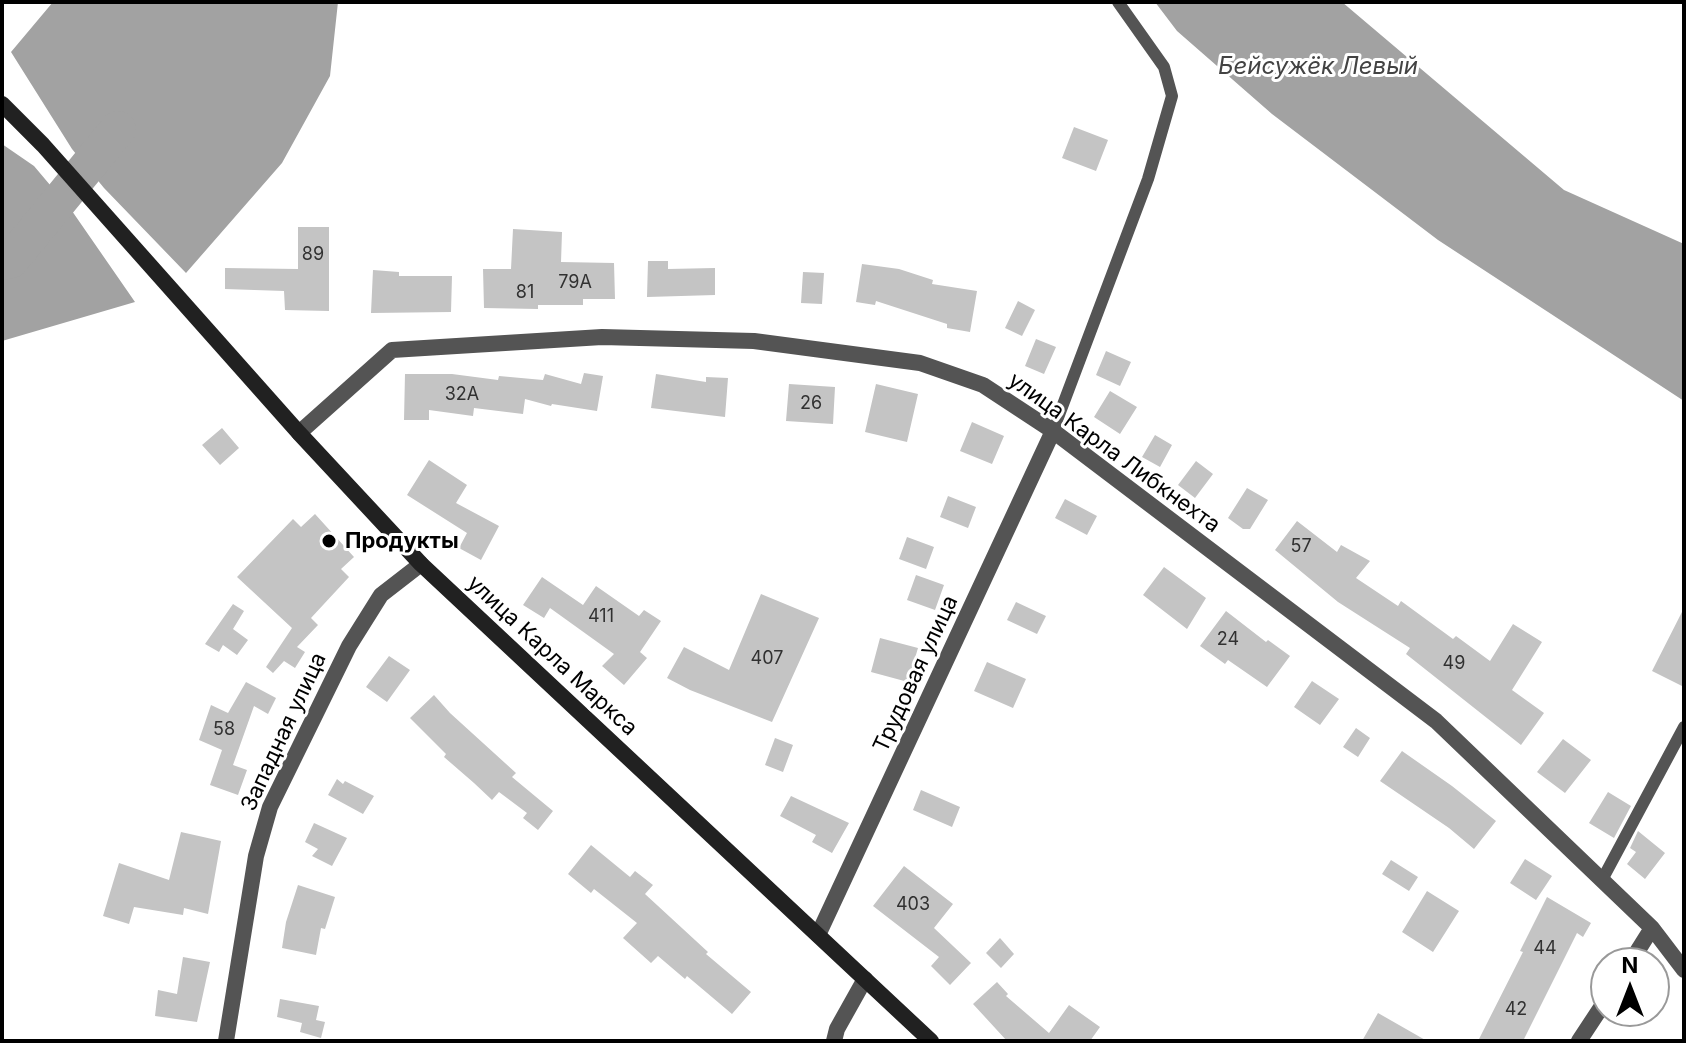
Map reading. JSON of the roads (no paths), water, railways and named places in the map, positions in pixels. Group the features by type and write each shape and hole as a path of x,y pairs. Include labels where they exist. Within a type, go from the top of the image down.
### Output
{"main road":[{"name":"улица Карла Маркса","path":"2,104 43,145 299,433 421,564 931,1041"}],"street":[{"name":"улица Карла Либкнехта","path":"299,433 392,350 602,337 754,341 920,363 983,385 1053,431 1436,721 1652,928 1684,970"},
{"name":"Трудовая улица","path":"818,935 1053,431"},
{"name":"Западная улица","path":"226,1041 256,856 270,807 349,646 381,595 421,564"},
{"path":"1640,947 1652,928"},
{"path":"834,1041 837,1029 865,979"},
{"path":"1579,1041 1590,1024"}],"lane":[{"path":"1053,431 1148,179 1172,96 1164,67 1118,2"},
{"path":"1602,880 1684,727"}],"water":[{"path":"53,2 338,2 330,76 282,163 186,273 104,188 72,149 11,52"},
{"name":"Бейсужёк Левый","path":"1155,2 1342,2 1564,190 1684,244 1684,401 1438,240 1272,114 1177,31"},
{"path":"2,144 34,166 72,211 135,302 2,341"}],"waterway":[{"name":"Бейсужёк Левый","path":"2,262 11,260 118,129"}],"place":[{"name":"Продукты","path":"329,541"}]}
